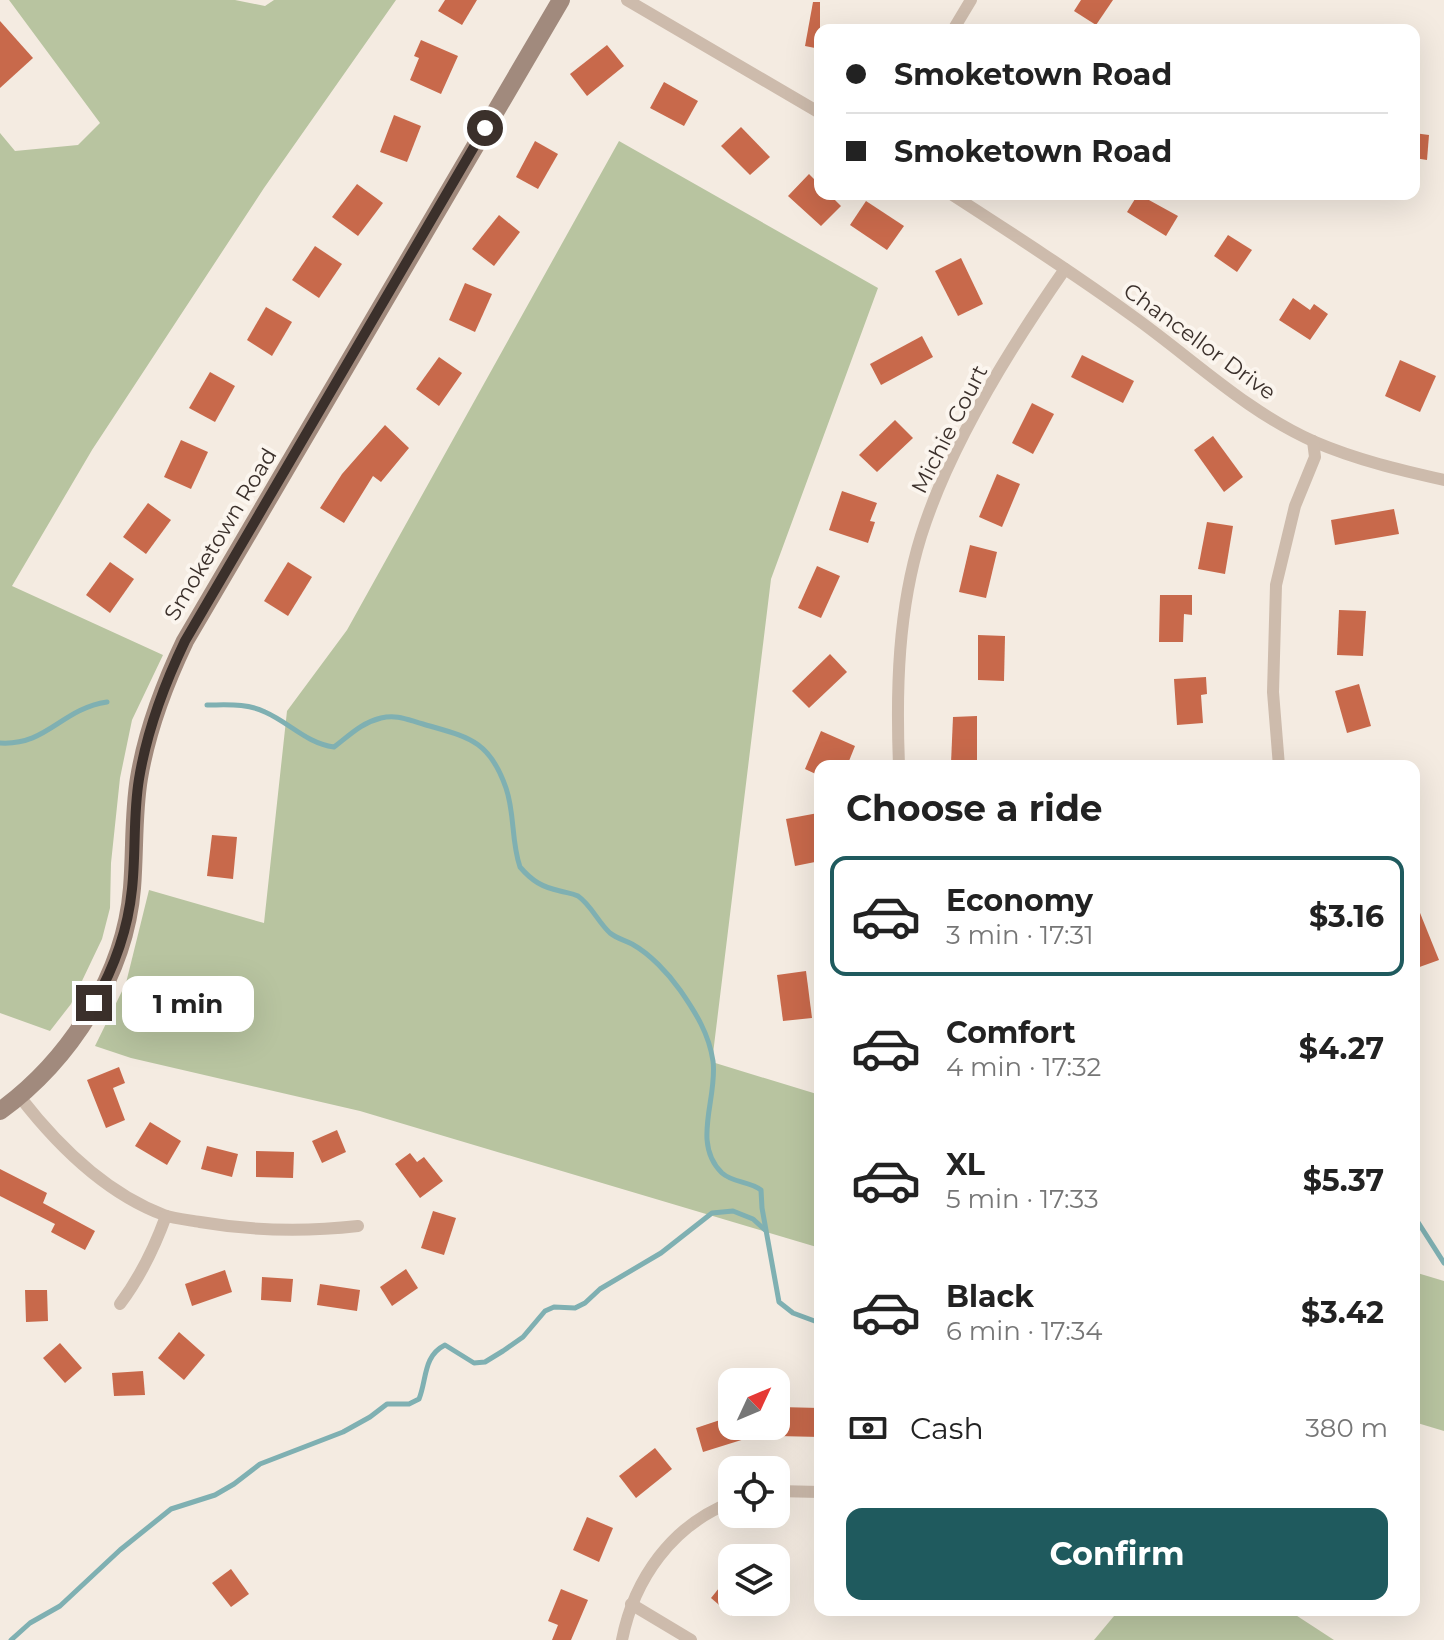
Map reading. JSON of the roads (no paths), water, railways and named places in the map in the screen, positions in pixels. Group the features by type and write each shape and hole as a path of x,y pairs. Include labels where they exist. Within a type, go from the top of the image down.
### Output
{"main road":[{"name":"Smoketown Road","path":"0,1111 47,1071 70,1043 105,983 116,957 132,889 137,795 145,747 164,688 185,641 561,0"}],"street":[{"path":"627,0 814,109"},
{"path":"957,24 971,0"},
{"name":"Chancellor Drive","path":"960,200 1136,318 1238,398 1313,441 1352,456 1444,480"},
{"name":"Michie Court","path":"899,760 899,665 903,620 921,537 940,484 963,439 1027,326 1065,269"},
{"path":"1279,760 1273,677 1276,585 1295,506 1315,457 1313,441"},
{"path":"20,1097 68,1152 102,1180 166,1216 265,1230 316,1231 358,1226"},
{"path":"120,1304 140,1277 166,1216"},
{"path":"790,1491 814,1492"},
{"path":"622,1640 631,1604 642,1581 671,1542 690,1526 718,1510"},
{"path":"631,1604 691,1640"}],"waterway":[{"path":"0,743 30,739 77,712 107,702"},
{"path":"207,705 258,709 306,737 334,747 367,723 392,717 464,737 484,750 492,759 506,788 520,867 533,880 583,900 610,933 639,948 658,964 696,1015 713,1061 707,1134 713,1161 726,1176 761,1190 779,1302 793,1313 814,1321"},
{"path":"11,1640 30,1623 60,1606 120,1550 171,1509 215,1495 260,1464 343,1432 387,1404 409,1404 419,1399 429,1362 445,1345 474,1363 485,1362 523,1337 545,1311 554,1307 575,1308 585,1303 600,1289 661,1253 712,1213 733,1211 753,1219 765,1230"},
{"path":"1420,1225 1444,1263"}]}
